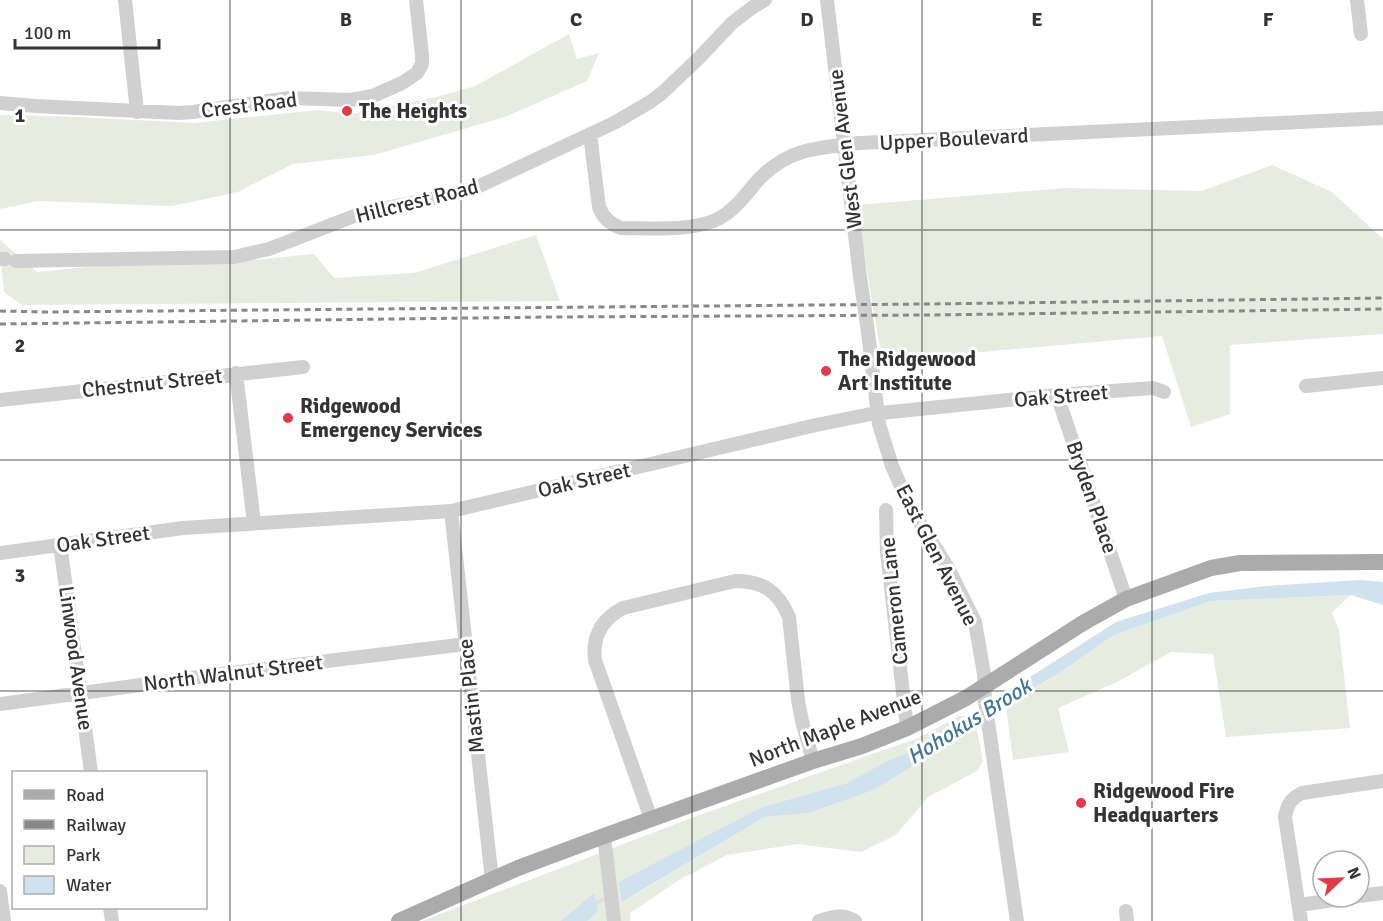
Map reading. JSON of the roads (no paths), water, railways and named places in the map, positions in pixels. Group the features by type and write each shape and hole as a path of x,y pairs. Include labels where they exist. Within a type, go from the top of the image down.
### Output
{"main road":[{"name":"North Maple Avenue","path":"399,921 518,868 813,761 862,746 907,728 966,698 984,694 1083,623 1126,598 1211,568 1240,563 1383,562"}],"street":[{"path":"125,0 137,112"},
{"name":"Crest Road","path":"0,103 186,113 289,98 350,100 373,96 410,79 422,64 416,0"},
{"name":"Hillcrest Road","path":"7,260 234,257 287,242 362,213 475,188 631,114 662,93 732,23 765,0"},
{"name":"West Glen Avenue","path":"827,0 863,298"},
{"path":"1358,0 1361,34"},
{"name":"Upper Boulevard","path":"590,134 599,207 606,220 621,228 690,227 718,219 729,212 740,203 760,178 786,158 825,146 1383,118"},
{"name":"East Glen Avenue","path":"863,298 879,424 892,466 910,507 948,568 975,622 1017,921"},
{"name":"Chestnut Street","path":"0,400 303,367"},
{"path":"236,373 254,523"},
{"path":"1306,386 1383,378"},
{"name":"Oak Street","path":"0,553 183,528 451,511 816,425 878,413 1056,395 1153,388 1164,392"},
{"name":"Bryden Place","path":"1056,395 1126,598"},
{"name":"Cameron Lane","path":"886,510 887,552 907,728"},
{"name":"Mastin Place","path":"451,511 492,880"},
{"name":"Linwood Avenue","path":"60,544 91,771"},
{"path":"651,819 595,660 595,639 599,630 604,621 623,608 735,581 748,581 769,589 785,606 789,617 801,721 813,761"},
{"name":"North Walnut Street","path":"0,704 234,672 466,644"},
{"path":"1301,921 1285,817 1289,802 1302,793 1383,781"},
{"path":"604,836 613,915"},
{"path":"4,898 4,921"},
{"path":"1299,905 1311,903"},
{"path":"819,921 842,916 855,921"}],"water":[{"path":"1360,580 1383,582 1383,605 1351,595 1211,601 1114,635 1062,671 1000,709 999,697 1116,622 1209,593 1266,586"},
{"name":"Hohokus Brook","path":"963,718 970,731 874,790 809,813 765,817 622,902 619,882 762,807 847,783 889,760 908,753"},
{"path":"594,893 598,911 587,921 561,921"}],"waterway":[{"name":"Hohokus Brook","path":"964,726 983,713"},
{"name":"Hohokus Brook","path":"593,905 606,898"}],"railway":[{"path":"0,311 1383,298"},
{"path":"0,324 1383,309"}],"place":[{"name":"The Heights","path":"347,111"},
{"name":"The Ridgewood Art Institute","path":"826,371"},
{"name":"Ridgewood Emergency Services","path":"288,418"},
{"name":"Ridgewood Fire Headquarters","path":"1081,803"}]}
